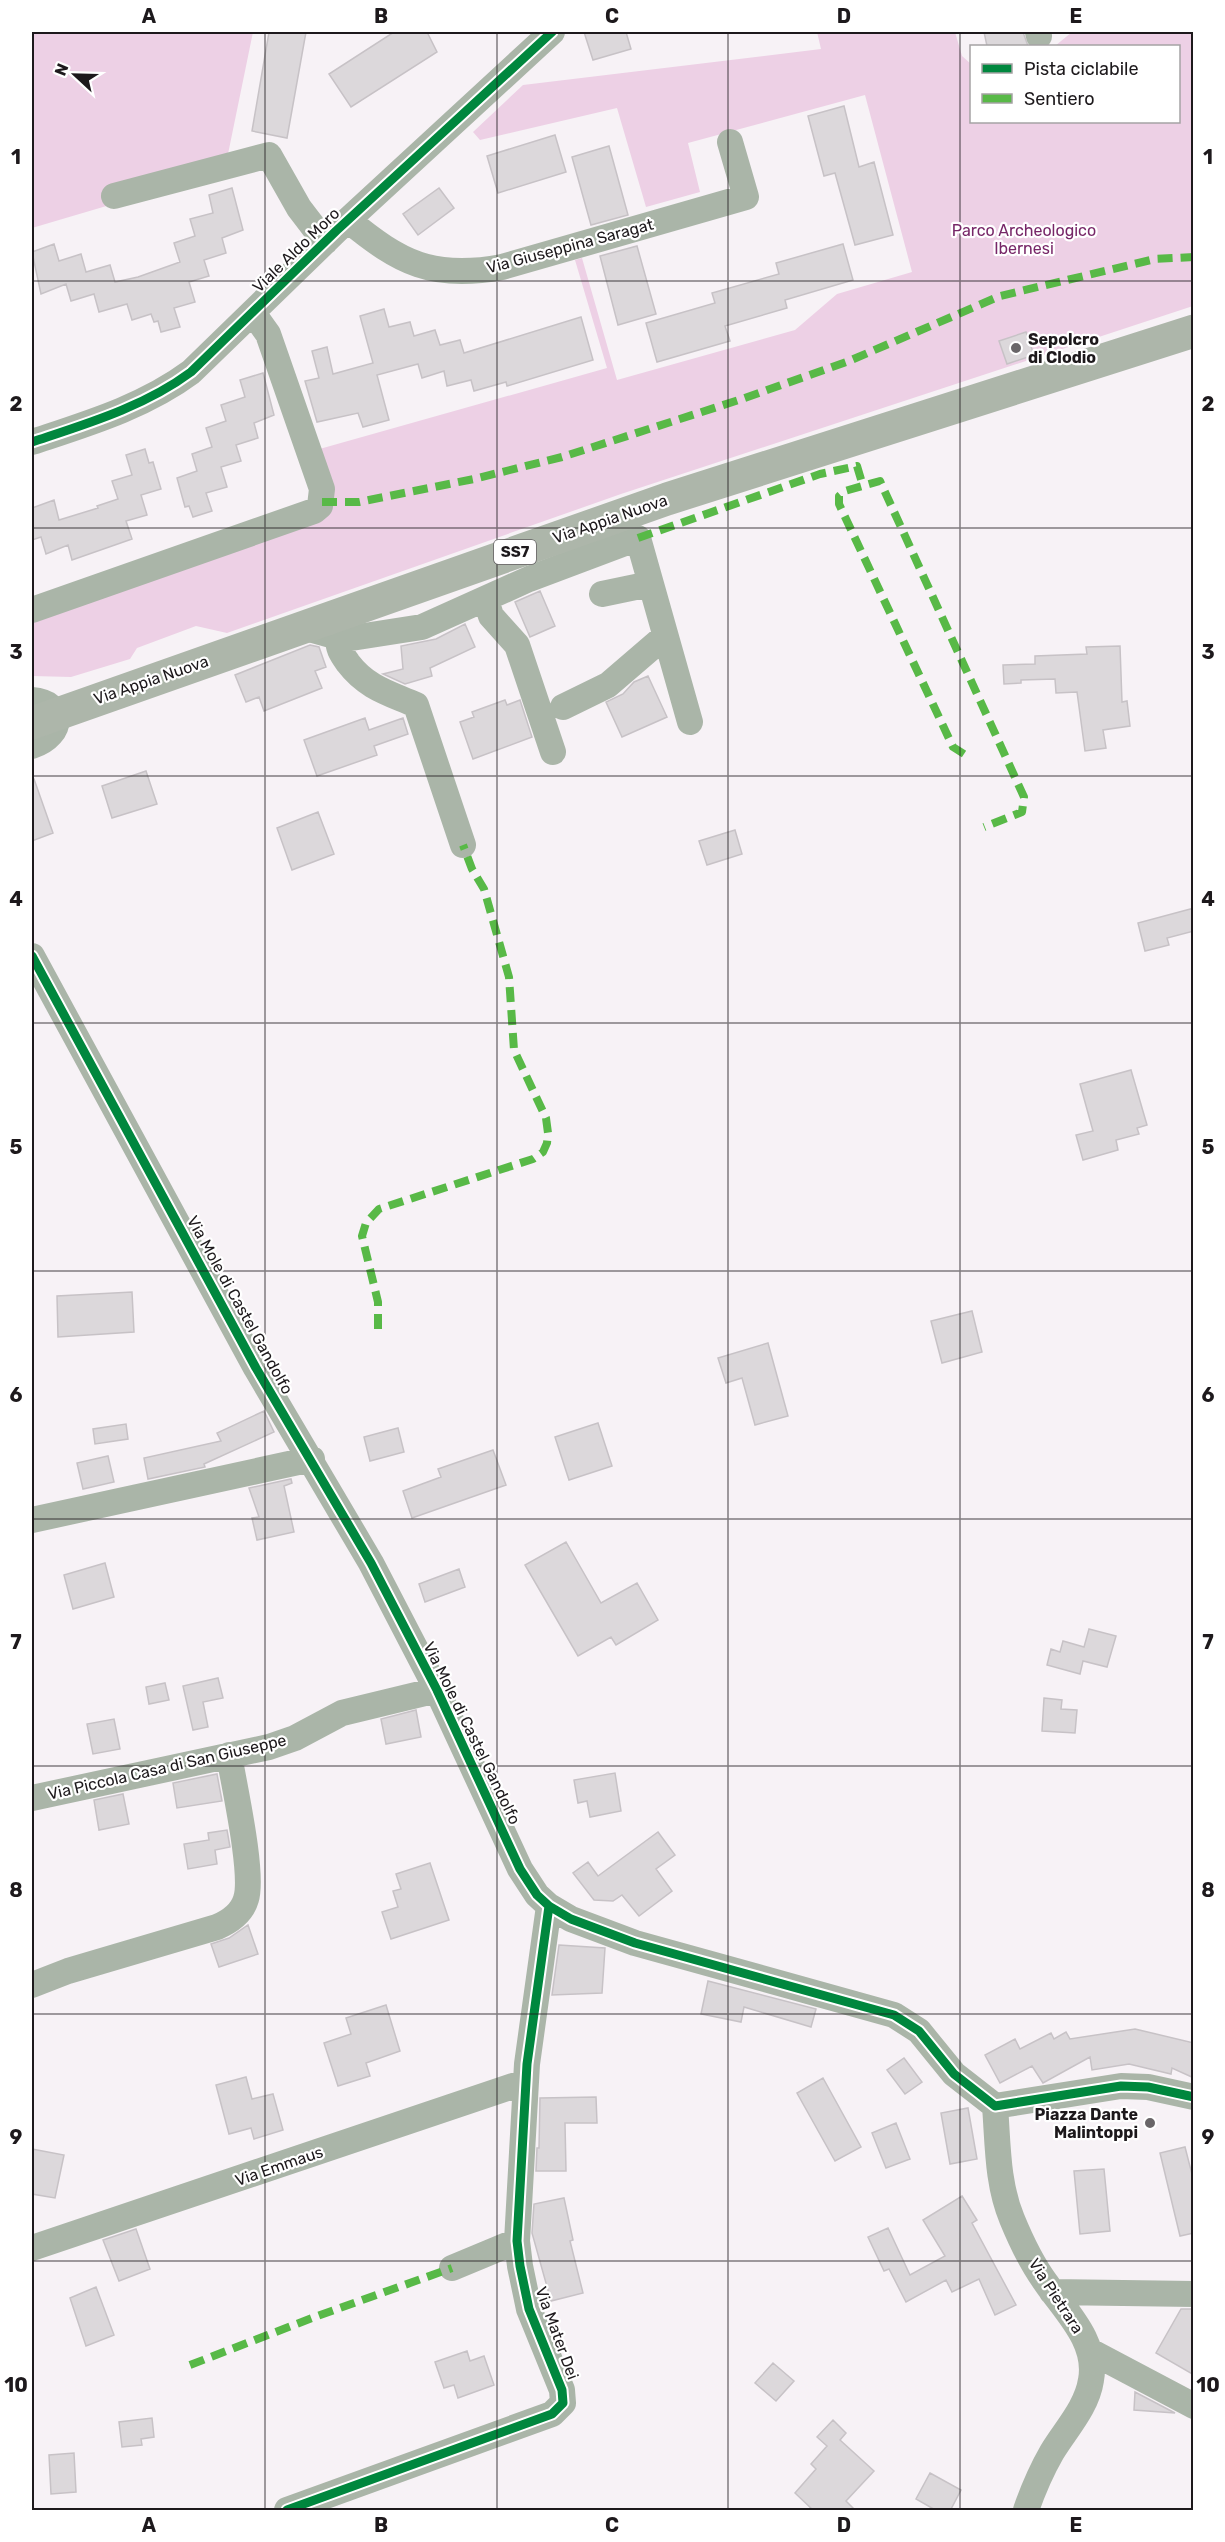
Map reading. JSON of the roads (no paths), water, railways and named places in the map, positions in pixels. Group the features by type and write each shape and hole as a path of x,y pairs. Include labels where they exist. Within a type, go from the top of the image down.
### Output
{"main road":[{"name":"Via Appia Nuova","path":"39,712 302,627 667,499 1194,331"}],"street":[{"name":"Viale Aldo Moro","path":"32,442 132,406 172,386 203,361 348,220 552,32"},
{"name":"Via Giuseppina Saragat","path":"348,220 388,251 423,266 463,272 502,267 746,197 730,142"},
{"path":"114,196 269,155 299,208 325,242"},
{"path":"32,610 303,515 320,506 322,489 276,356 268,334 253,313"},
{"path":"302,627 345,639 423,627 529,579 638,538 690,722"},
{"path":"602,594 650,584"},
{"path":"486,600 491,616 517,645 553,752"},
{"path":"562,707 608,685 664,636"},
{"path":"338,637 338,648 358,676 368,684 416,705 464,845"},
{"path":"32,746 52,736 57,725 39,712"},
{"name":"Via Mole di Castel Gandolfo","path":"32,956 256,1368 312,1459 371,1563 437,1690 520,1869 537,1895 549,1906 571,1919 635,1943 894,2015 919,2031 954,2074 995,2106"},
{"path":"32,1520 312,1459"},
{"name":"Via Piccola Casa di San Giuseppe","path":"32,1798 288,1741 342,1713 437,1690"},
{"path":"32,1985 68,1971 217,1927 237,1915 246,1900 248,1885 230,1755"},
{"name":"Via Mater Dei","path":"287,2511 552,2414 561,2407 564,2399 562,2390 529,2309 517,2241 525,2082 549,1906"},
{"name":"Via Emmaus","path":"32,2248 525,2082"},
{"path":"995,2106 1067,2096 1095,2089 1131,2086 1194,2097"},
{"name":"Via Pietrara","path":"995,2106 1004,2195 1025,2249 1052,2292 1076,2324 1090,2351 1091,2380 1085,2399 1048,2460 1026,2511"},
{"path":"452,2268 517,2241"},
{"path":"1052,2292 1194,2294"},
{"path":"1090,2351 1194,2406"}],"place":[{"name":"Sepolcro di Clodio","path":"1016,348"},
{"name":"Piazza Dante Malintoppi","path":"1150,2123"}],"park label":[{"name":"Parco Archeologico Ibernesi","path":"1024,239"}]}
